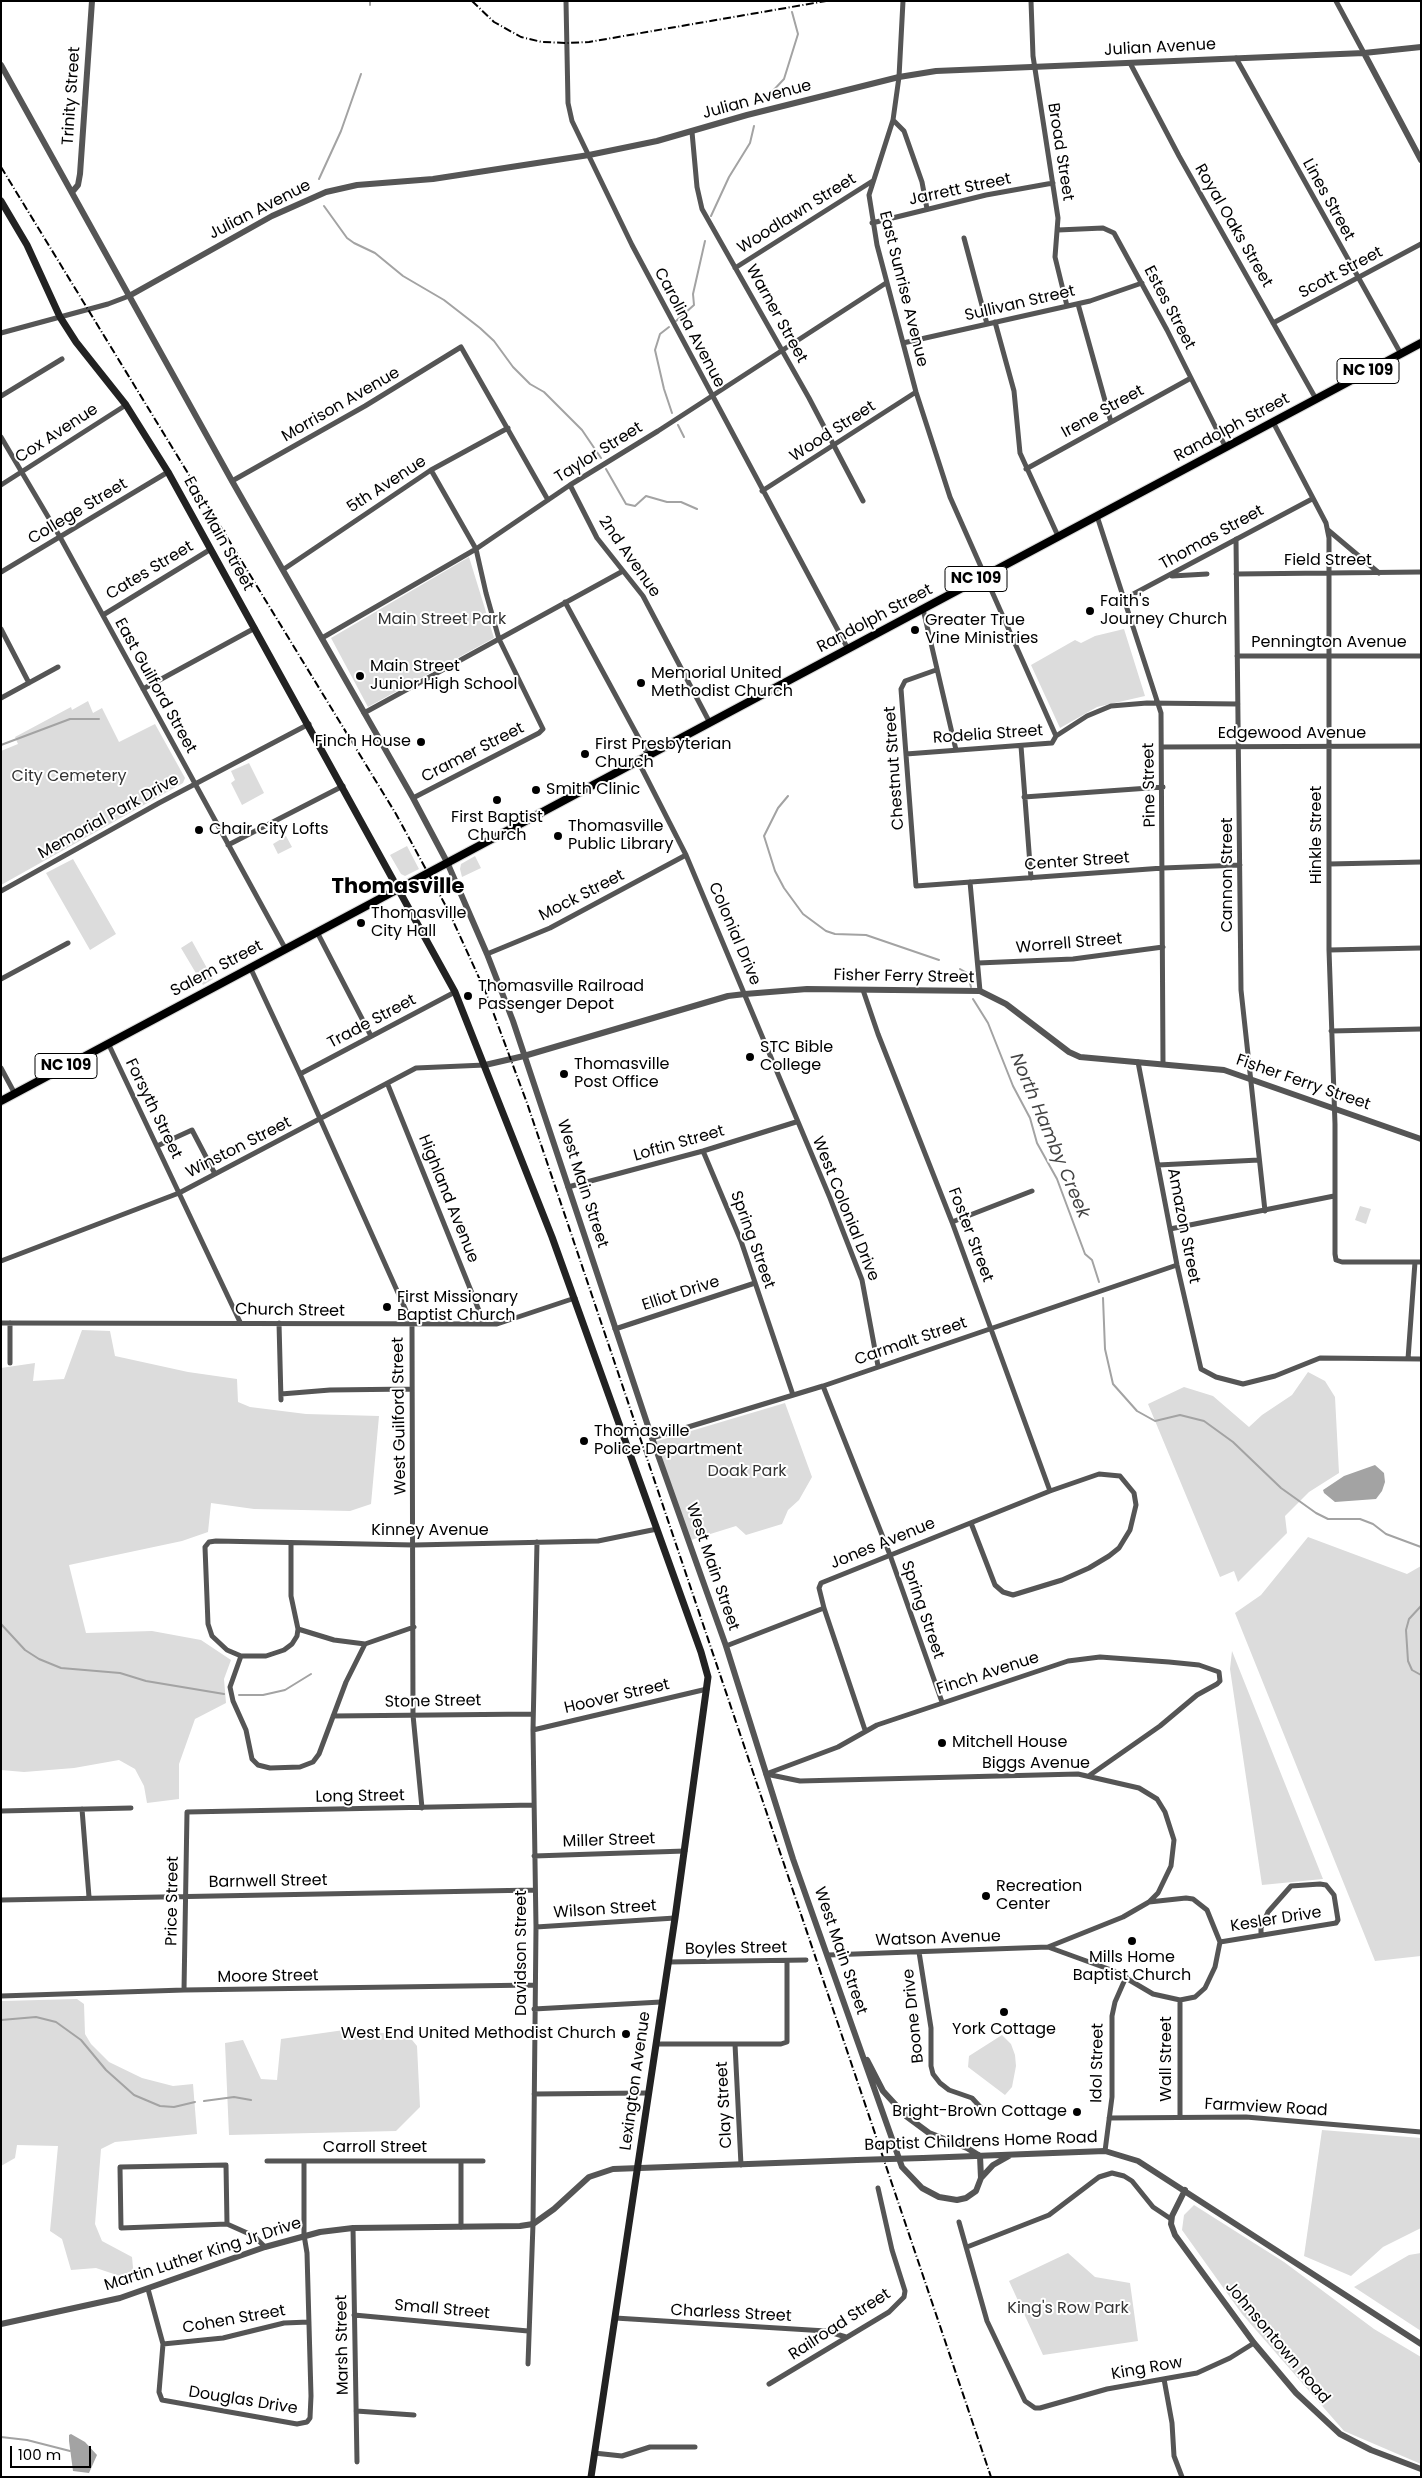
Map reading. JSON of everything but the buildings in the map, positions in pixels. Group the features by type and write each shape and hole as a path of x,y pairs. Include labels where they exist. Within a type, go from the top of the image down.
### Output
{"main road":[{"name":"East Main Street","path":"1,201 27,245 60,317 76,342 126,405 168,472 399,888"},
{"name":"Randolph Street","path":"447,862 1421,343"},
{"name":"Salem Street","path":"1,1101 447,862"},
{"path":"399,888 455,992 575,1298 700,1652 708,1677 707,1689"},
{"name":"Lexington Avenue","path":"591,2477 647,2093 685,1851 707,1689"}],"street":[{"name":"Trinity Street","path":"73,191 78,185 80,174 92,1"},
{"name":"Carolina Avenue","path":"566,1 570,114 632,245 710,395 848,649"},
{"name":"East Sunrise Avenue","path":"903,1 899,77 892,120 869,195 872,223 886,283 916,392 950,497 986,574 1056,736"},
{"name":"Broad Street","path":"1031,1 1035,68 1053,183 1058,230 1055,241 1056,257 1067,306"},
{"path":"1336,1 1421,160"},
{"name":"Julian Avenue","path":"129,296 271,216 326,192 357,185 432,179 589,156 692,132 747,115 899,77 936,72 1364,53 1421,47"},
{"name":"Lines Street","path":"1236,58 1400,354"},
{"name":"Royal Oaks Street","path":"1130,63 1179,156 1316,399"},
{"path":"1,65 73,191 232,481 284,569 413,798 447,862"},
{"path":"892,120 904,131 922,182 927,209"},
{"name":"Warner Street","path":"692,132 699,200 863,501"},
{"name":"Woodlawn Street","path":"736,268 872,182"},
{"name":"Jarrett Street","path":"872,223 927,209 1053,183"},
{"name":"Estes Street","path":"1058,230 1086,228 1110,230 1119,240 1226,448"},
{"path":"964,238 987,324"},
{"name":"Scott Street","path":"1273,322 1358,279 1421,244"},
{"name":"Taylor Street","path":"322,638 476,549 570,485 658,431 710,395 886,283"},
{"name":"Sullivan Street","path":"903,342 1078,304 1142,283"},
{"path":"1,333 129,296"},
{"path":"1078,304 1111,422"},
{"path":"995,322 1018,410 1017,442 1026,469 1058,536"},
{"name":"Morrison Avenue","path":"232,481 365,406 462,347 508,428"},
{"path":"1,396 62,359"},
{"name":"Irene Street","path":"1026,469 1191,378"},
{"name":"Wood Street","path":"762,491 916,392"},
{"name":"Cox Avenue","path":"1,485 126,405"},
{"name":"Hinkle Street","path":"1274,422 1328,529 1330,574 1329,950 1336,1260 1342,1262 1418,1262"},
{"path":"508,428 548,500"},
{"name":"5th Avenue","path":"284,569 432,470 508,428"},
{"name":"East Guilford Street","path":"1,437 60,537 285,948"},
{"path":"432,470 476,549 499,639"},
{"name":"College Street","path":"1,572 168,472"},
{"name":"2nd Avenue","path":"570,485 597,538 643,596 710,723"},
{"name":"Thomas Street","path":"1124,599 1312,499"},
{"name":"Pine Street","path":"1097,516 1160,704 1163,787 1163,1064"},
{"path":"1328,529 1379,574"},
{"name":"Cannon Street","path":"1236,539 1240,746 1241,990 1265,1210"},
{"name":"Cates Street","path":"103,616 211,549"},
{"path":"364,714 623,571"},
{"name":"Field Street","path":"1236,574 1379,574 1421,572"},
{"path":"1169,576 1208,574"},
{"path":"565,602 648,755"},
{"path":"923,609 956,750"},
{"path":"143,689 255,628"},
{"path":"1,629 29,683"},
{"name":"Cramer Street","path":"413,798 539,733 543,729 499,639"},
{"name":"Pennington Avenue","path":"1237,656 1421,656"},
{"path":"1,698 58,667"},
{"name":"Chestnut Street","path":"916,886 902,684 936,670"},
{"name":"Rodelia Street","path":"906,754 1052,744 1056,736 1087,716 1102,709 1126,705 1238,704"},
{"name":"Memorial Park Drive","path":"1,892 195,784 309,724"},
{"path":"1021,746 1031,878"},
{"name":"Edgewood Avenue","path":"1162,747 1421,746"},
{"name":"Colonial Drive","path":"638,761 686,856 745,994 796,1122"},
{"path":"228,845 343,786"},
{"path":"1024,797 1163,787"},
{"name":"Mock Street","path":"487,954 550,928 686,856"},
{"name":"West Main Street","path":"447,862 487,954 524,1056 652,1438 726,1646 793,1859 902,2167 908,2175 930,2193 957,2200 971,2196 976,2191 981,2178 993,2165 1013,2155"},
{"path":"1329,864 1421,862"},
{"name":"Center Street","path":"916,886 1163,868 1240,865"},
{"path":"970,882 980,991"},
{"path":"317,932 371,1036"},
{"path":"1,979 68,943"},
{"name":"Worrell Street","path":"978,963 1072,958 1163,947"},
{"path":"1329,950 1421,948"},
{"name":"West Guilford Street","path":"250,967 412,1324 414,1715 422,1808"},
{"name":"Fisher Ferry Street","path":"485,1065 524,1056 728,996 792,990 980,991 1006,1004 1074,1055 1085,1058 1214,1068 1251,1078 1421,1139"},
{"name":"Foster Street","path":"863,990 878,1034 952,1222 1050,1492"},
{"name":"Trade Street","path":"300,1074 455,992"},
{"path":"1332,1031 1421,1029"},
{"name":"Forsyth Street","path":"108,1043 240,1322"},
{"name":"Amazon Street","path":"1138,1062 1177,1265 1199,1365 1204,1372 1225,1380 1247,1384 1275,1376 1320,1358 1421,1359"},
{"name":"Winston Street","path":"1,1260 179,1193 388,1085 416,1068 425,1066 485,1065"},
{"path":"1,1068 15,1094"},
{"name":"Highland Avenue","path":"388,1085 484,1323"},
{"name":"Loftin Street","path":"568,1187 703,1151 796,1122"},
{"name":"West Colonial Drive","path":"796,1122 862,1280 878,1366"},
{"path":"157,1146 192,1130 215,1174"},
{"name":"Spring Street","path":"703,1151 738,1233 793,1395"},
{"path":"1158,1165 1259,1160"},
{"path":"952,1222 1032,1191"},
{"path":"1170,1229 1334,1196"},
{"path":"1408,1359 1418,1262"},
{"name":"Carmalt Street","path":"652,1438 823,1386 1177,1265"},
{"name":"Elliot Drive","path":"616,1329 755,1283"},
{"name":"Church Street","path":"1,1322 505,1323 575,1298"},
{"path":"10,1323 10,1363"},
{"path":"280,1323 281,1397 330,1390 412,1389"},
{"name":"Spring Street","path":"823,1386 890,1555 942,1702"},
{"name":"Jones Avenue","path":"824,1608 819,1588 821,1583 890,1555 971,1523 1050,1492 1099,1474 1120,1476 1134,1493 1136,1505 1130,1530 1119,1548 1089,1568 1029,1592 1013,1595 1003,1592 995,1586 971,1523"},
{"name":"Kinney Avenue","path":"241,1656 218,1644 209,1631 205,1547 209,1542 414,1545 598,1541 657,1529"},
{"name":"Davidson Street","path":"528,2364 533,2224 536,1927 533,1714 537,1542"},
{"path":"291,1543 291,1596 298,1629 292,1644 284,1650 266,1656 241,1656 230,1687 231,1695 246,1730 249,1754 258,1765 277,1768 300,1767 310,1764 319,1754 364,1644"},
{"path":"726,1646 824,1608 865,1730"},
{"path":"298,1629 334,1640 364,1644 414,1627"},
{"name":"Finch Avenue","path":"766,1774 838,1747 865,1730 942,1702 1068,1661 1100,1657 1199,1665 1219,1672 1220,1681 1203,1691 1160,1726 1090,1776"},
{"name":"Hoover Street","path":"533,1730 707,1689"},
{"name":"Stone Street","path":"333,1716 533,1714"},
{"name":"Biggs Avenue","path":"766,1774 800,1782 1038,1774 1090,1776 1124,1783 1148,1792 1157,1799 1165,1812 1174,1840 1174,1853 1166,1878 1149,1902"},
{"name":"Long Street","path":"186,1812 533,1804"},
{"path":"1,1811 131,1808"},
{"path":"82,1809 89,1897"},
{"name":"Price Street","path":"184,1990 186,1812"},
{"name":"Miller Street","path":"534,1856 685,1851"},
{"name":"Kesler Drive","path":"1220,1942 1336,1923 1338,1913 1334,1895 1320,1884 1298,1884 1291,1886 1278,1898 1268,1912 1261,1928 1261,1934"},
{"name":"Barnwell Street","path":"1,1900 535,1890"},
{"path":"1186,1898 1201,1903 1211,1917 1220,1942 1215,1966 1205,1988 1195,1997 1180,2000 1153,1994 1126,1977 1048,1947 1123,1917 1149,1902 1186,1898"},
{"name":"Wilson Street","path":"536,1927 675,1918"},
{"name":"Watson Avenue","path":"828,1955 1048,1947"},
{"name":"Boone Drive","path":"919,1952 931,2028 931,2066 933,2074 949,2090 972,2098 982,2110"},
{"name":"Boyles Street","path":"668,1962 806,1960"},
{"path":"656,2044 782,2044 786,2042 788,2037 787,1961"},
{"name":"Idol Street","path":"1105,2152 1112,2097 1112,2016 1115,2002 1126,1977"},
{"name":"Moore Street","path":"1,1996 184,1990 535,1986"},
{"name":"Wall Street","path":"1180,2000 1180,2118"},
{"path":"534,2008 661,2002"},
{"path":"849,2016 883,2091 894,2104 929,2133 967,2148 980,2156 981,2178"},
{"name":"Clay Street","path":"735,2044 741,2165"},
{"path":"534,2094 647,2093"},
{"name":"Farmview Road","path":"1109,2118 1246,2117 1421,2132"},
{"name":"Baptist Childrens Home Road","path":"637,2169 1105,2152 1138,2161 1186,2190 1421,2344"},
{"name":"Carroll Street","path":"267,2161 483,2161"},
{"name":"Douglas Drive","path":"148,2289 164,2344 159,2392 162,2400 302,2424 310,2418 307,2254 304,2236 304,2161"},
{"path":"461,2227 462,2161"},
{"path":"227,2224 226,2165 120,2168 121,2228 227,2224 254,2236 265,2247"},
{"path":"533,2224 554,2209 589,2177 613,2170 637,2169"},
{"path":"958,2222 967,2247 1043,2218 1099,2177 1112,2173 1124,2176 1132,2181 1153,2207 1171,2220 1186,2190"},
{"name":"Railroad Street","path":"769,2384 889,2312 904,2297 905,2291 892,2250 878,2188"},
{"name":"Johnsontown Road","path":"1171,2220 1172,2229 1180,2242 1254,2343 1296,2393 1340,2434 1371,2450 1421,2469"},
{"name":"Martin Luther King Jr Drive","path":"1,2324 120,2298 265,2247 304,2236 353,2228 520,2226 533,2224"},
{"name":"Marsh Street","path":"353,2228 357,2462"},
{"name":"King Row","path":"967,2247 987,2321 1025,2401 1040,2408 1108,2388 1196,2373 1208,2369 1254,2343"},
{"name":"Small Street","path":"354,2315 528,2331"},
{"name":"Charless Street","path":"615,2318 826,2332 846,2337"},
{"name":"Cohen Street","path":"164,2344 223,2338 284,2323 309,2322"},
{"path":"1164,2379 1172,2423 1174,2456 1182,2477"},
{"path":"356,2410 414,2415"},
{"path":"594,2453 622,2456 650,2447 695,2447"}],"green space":[{"name":"Main Street Park","path":"469,557 494,638 368,707 331,638"},
{"path":"1124,629 1145,696 1097,707 1060,728 1031,665 1075,640 1081,643 1095,636"},
{"name":"City Cemetery","path":"88,701 93,713 102,708 119,742 155,724 185,778 183,783 1,885 1,751 18,744 15,737 71,707 72,710"},
{"path":"249,763 264,793 242,805 231,783 235,780 231,771"},
{"path":"286,836 292,847 278,854 273,844"},
{"path":"407,846 419,869 405,876 401,874 390,855"},
{"path":"475,856 481,868 462,877 461,864"},
{"path":"73,859 116,934 90,950 46,873"},
{"path":"192,941 213,979 203,985 181,948"},
{"path":"1360,1206 1371,1209 1366,1224 1355,1220"},
{"path":"82,1330 110,1331 115,1356 188,1372 237,1379 238,1402 250,1407 306,1414 379,1416 371,1504 350,1511 254,1509 211,1503 208,1532 182,1541 69,1565 86,1633 152,1631 201,1640 231,1660 224,1679 226,1703 195,1719 179,1764 179,1799 147,1803 144,1786 135,1769 119,1760 74,1768 24,1772 1,1770 1,1368 35,1363 33,1381 64,1379"},
{"path":"1308,1372 1325,1381 1335,1397 1339,1473 1309,1492 1285,1516 1287,1533 1238,1582 1234,1571 1220,1577 1148,1404 1184,1387 1213,1396 1249,1427 1262,1415 1292,1395"},
{"name":"Doak Park","path":"785,1403 812,1477 799,1500 788,1510 782,1524 746,1535 736,1526 691,1540 654,1442"},
{"path":"1308,1537 1407,1574 1421,1566 1421,1956 1375,1961 1235,1613 1261,1595"},
{"path":"1232,1651 1323,1879 1262,1885 1230,1669"},
{"path":"77,1999 84,2004 85,2034 91,2044 109,2062 142,2078 173,2086 193,2084 197,2134 115,2142 101,2149 95,2224 102,2241 132,2257 134,2278 123,2277 96,2268 71,2270 62,2239 50,2231 58,2146 17,2145 15,2158 1,2166 1,2001"},
{"path":"344,2030 408,2035 417,2046 420,2107 396,2131 229,2135 225,2043 243,2040 261,2079 277,2080 281,2039"},
{"path":"1002,2035 1011,2044 1016,2066 1012,2087 1005,2095 968,2067 969,2056"},
{"path":"1322,2130 1421,2138 1421,2228 1383,2247 1351,2276 1304,2256"},
{"path":"1194,2205 1284,2262 1374,2329 1421,2357 1421,2464 1344,2431 1242,2314 1182,2230 1184,2215"},
{"name":"King's Row Park","path":"1068,2253 1095,2277 1130,2283 1138,2341 1043,2355 1009,2281"},
{"path":"1421,2253 1421,2331 1354,2287 1409,2255"}],"shaded area":[{"path":"1375,1465 1384,1473 1385,1482 1382,1491 1376,1499 1335,1502 1324,1493 1323,1490 1344,1476"},
{"path":"71,2434 85,2442 97,2455 89,2473 73,2471 69,2441 69,2435"}],"waterway":[{"path":"769,95 784,79 798,34 792,12"},
{"name":"North Hamby Creek","path":"319,179 341,131 361,74"},
{"path":"711,216 729,177 750,143 754,126"},
{"name":"North Hamby Creek","path":"324,206 347,238 375,253 403,276 444,300 480,328 494,341 513,367 530,384 544,392 582,430 601,458"},
{"path":"676,321 694,305 693,294 705,241"},
{"path":"669,327 660,334 655,350 672,413"},
{"path":"678,425 684,437"},
{"name":"North Hamby Creek","path":"606,469 626,504 635,506 646,496 667,502 681,502 697,509"},
{"path":"1,745 70,719 99,719"},
{"name":"North Hamby Creek","path":"788,796 778,808 764,836 775,871 784,888 803,914 826,931 835,934 866,935 939,960"},
{"name":"North Hamby Creek","path":"960,969 967,973 971,987"},
{"name":"North Hamby Creek","path":"973,999 988,1023 1013,1086 1030,1118 1037,1143 1057,1179 1085,1254 1092,1260 1099,1282"},
{"name":"North Hamby Creek","path":"1103,1298 1105,1349 1113,1384 1137,1411 1155,1421 1180,1415 1204,1421 1233,1442 1281,1488 1316,1513 1328,1519 1360,1519 1373,1524 1386,1534 1421,1547"},
{"name":"North Hamby Creek","path":"1421,1606 1409,1619 1406,1630 1408,1661 1412,1670 1421,1675"},
{"path":"1,1624 25,1650 39,1659 61,1668 120,1673 146,1681 224,1694"},
{"path":"239,1695 263,1695 285,1690 311,1674"},
{"path":"1,2020 36,2017 56,2022 81,2040 106,2070 134,2095 160,2106 174,2107 195,2102"},
{"path":"204,2101 234,2097 251,2100"},
{"path":"1,2437 27,2440 70,2451"}],"railway":[{"path":"472,1 494,22 521,37 542,42 567,43 589,42 826,1"},
{"path":"1,167 396,814 448,910 486,993 527,1103 991,2477"}],"place":[{"name":"Faith's Journey Church","path":"1090,611"},
{"name":"Greater True Vine Ministries","path":"915,630"},
{"name":"Main Street Junior High School","path":"360,676"},
{"name":"Memorial United Methodist Church","path":"641,683"},
{"name":"Finch House","path":"421,742"},
{"name":"First Presbyterian Church","path":"585,754"},
{"name":"Smith Clinic","path":"536,790"},
{"name":"First Baptist Church","path":"497,800"},
{"name":"Chair City Lofts","path":"199,830"},
{"name":"Thomasville Public Library","path":"558,836"},
{"name":"Thomasville City Hall","path":"361,923"},
{"name":"Thomasville Railroad Passenger Depot","path":"468,996"},
{"name":"STC Bible College","path":"750,1057"},
{"name":"Thomasville Post Office","path":"564,1074"},
{"name":"First Missionary Baptist Church","path":"387,1307"},
{"name":"Thomasville Police Department","path":"584,1441"},
{"name":"Mitchell House","path":"942,1743"},
{"name":"Recreation Center","path":"986,1896"},
{"name":"Mills Home Baptist Church","path":"1132,1941"},
{"name":"York Cottage","path":"1004,2012"},
{"name":"West End United Methodist Church","path":"626,2034"},
{"name":"Bright-Brown Cottage","path":"1077,2112"}],"district":[{"name":"Thomasville","path":"398,888"}]}
